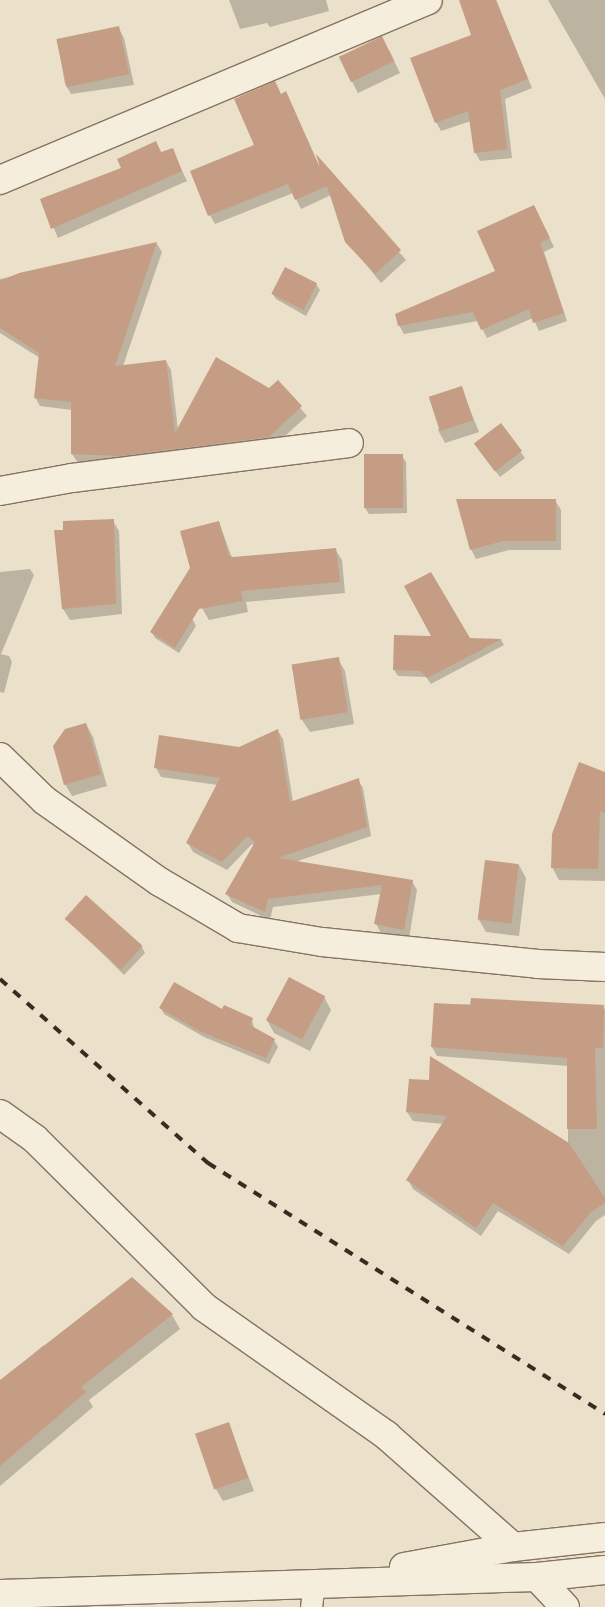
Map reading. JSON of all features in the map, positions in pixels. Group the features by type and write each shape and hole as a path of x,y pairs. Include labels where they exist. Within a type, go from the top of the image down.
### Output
{"street":[{"path":"0,180 428,0"},
{"path":"0,491 72,478 349,443"},
{"path":"0,757 44,800 160,882 238,928 322,942 538,964 605,967"},
{"path":"0,1114 35,1139 204,1307 386,1435 513,1547"},
{"path":"313,1595 513,1547 605,1537"},
{"path":"0,1594 313,1595 605,1570"},
{"path":"537,1577 565,1607"}],"building":[{"path":"459,0 496,0 528,79 500,90 507,149 474,153 468,111 435,123 410,58 471,35"},
{"path":"119,26 129,74 67,87 56,39"},
{"path":"382,36 394,61 351,82 339,57"},
{"path":"275,81 281,94 286,91 322,173 316,154 401,250 375,274 345,242 327,186 295,200 288,184 208,216 190,171 254,145 234,99"},
{"path":"156,141 161,152 173,148 182,171 51,229 40,199 121,168 117,159"},
{"path":"534,205 550,238 540,243 564,313 533,323 529,309 481,330 473,312 398,326 395,314 495,271 477,231"},
{"path":"157,242 115,366 166,360 175,433 216,357 269,388 278,380 302,406 269,437 120,456 71,454 71,402 34,398 39,353 0,328 0,281 19,273"},
{"path":"285,267 317,283 303,310 271,294"},
{"path":"462,386 473,420 440,431 429,397"},
{"path":"501,423 522,451 495,471 474,443"},
{"path":"364,454 403,454 403,508 364,508"},
{"path":"456,499 556,499 556,541 503,541 470,550"},
{"path":"114,519 116,604 62,609 54,530 63,530 63,521"},
{"path":"219,521 229,556 233,557 336,548 340,582 241,591 243,601 199,609 175,648 150,632 190,568 180,531"},
{"path":"431,572 470,638 502,639 427,678 421,671 393,670 394,635 431,636 404,586"},
{"path":"339,657 348,712 300,720 292,665"},
{"path":"86,723 101,774 64,785 53,746 65,729"},
{"path":"278,729 290,802 359,778 367,827 278,858 413,880 404,930 374,924 382,885 268,899 265,912 225,894 255,842 247,836 222,862 186,843 220,778 154,768 159,735 239,747"},
{"path":"579,762 605,772 605,813 600,811 598,869 551,868 552,834"},
{"path":"485,860 519,864 511,924 478,920"},
{"path":"86,895 142,946 121,970 65,919"},
{"path":"289,977 325,996 302,1040 266,1020"},
{"path":"174,982 222,1009 224,1005 253,1018 250,1025 275,1039 266,1058 199,1031 159,1008"},
{"path":"471,998 604,1005 603,1048 595,1048 597,1129 567,1129 567,1058 431,1047 434,1003 470,1005"},
{"path":"430,1056 569,1143 605,1198 605,1203 591,1212 563,1246 493,1203 476,1228 406,1180 447,1116 406,1112 409,1079 429,1080"},
{"path":"132,1277 173,1314 81,1387 86,1392 0,1466 0,1380"},
{"path":"229,1422 248,1478 214,1490 195,1434"}],"railway":[{"path":"0,979 208,1163 605,1414"}]}
